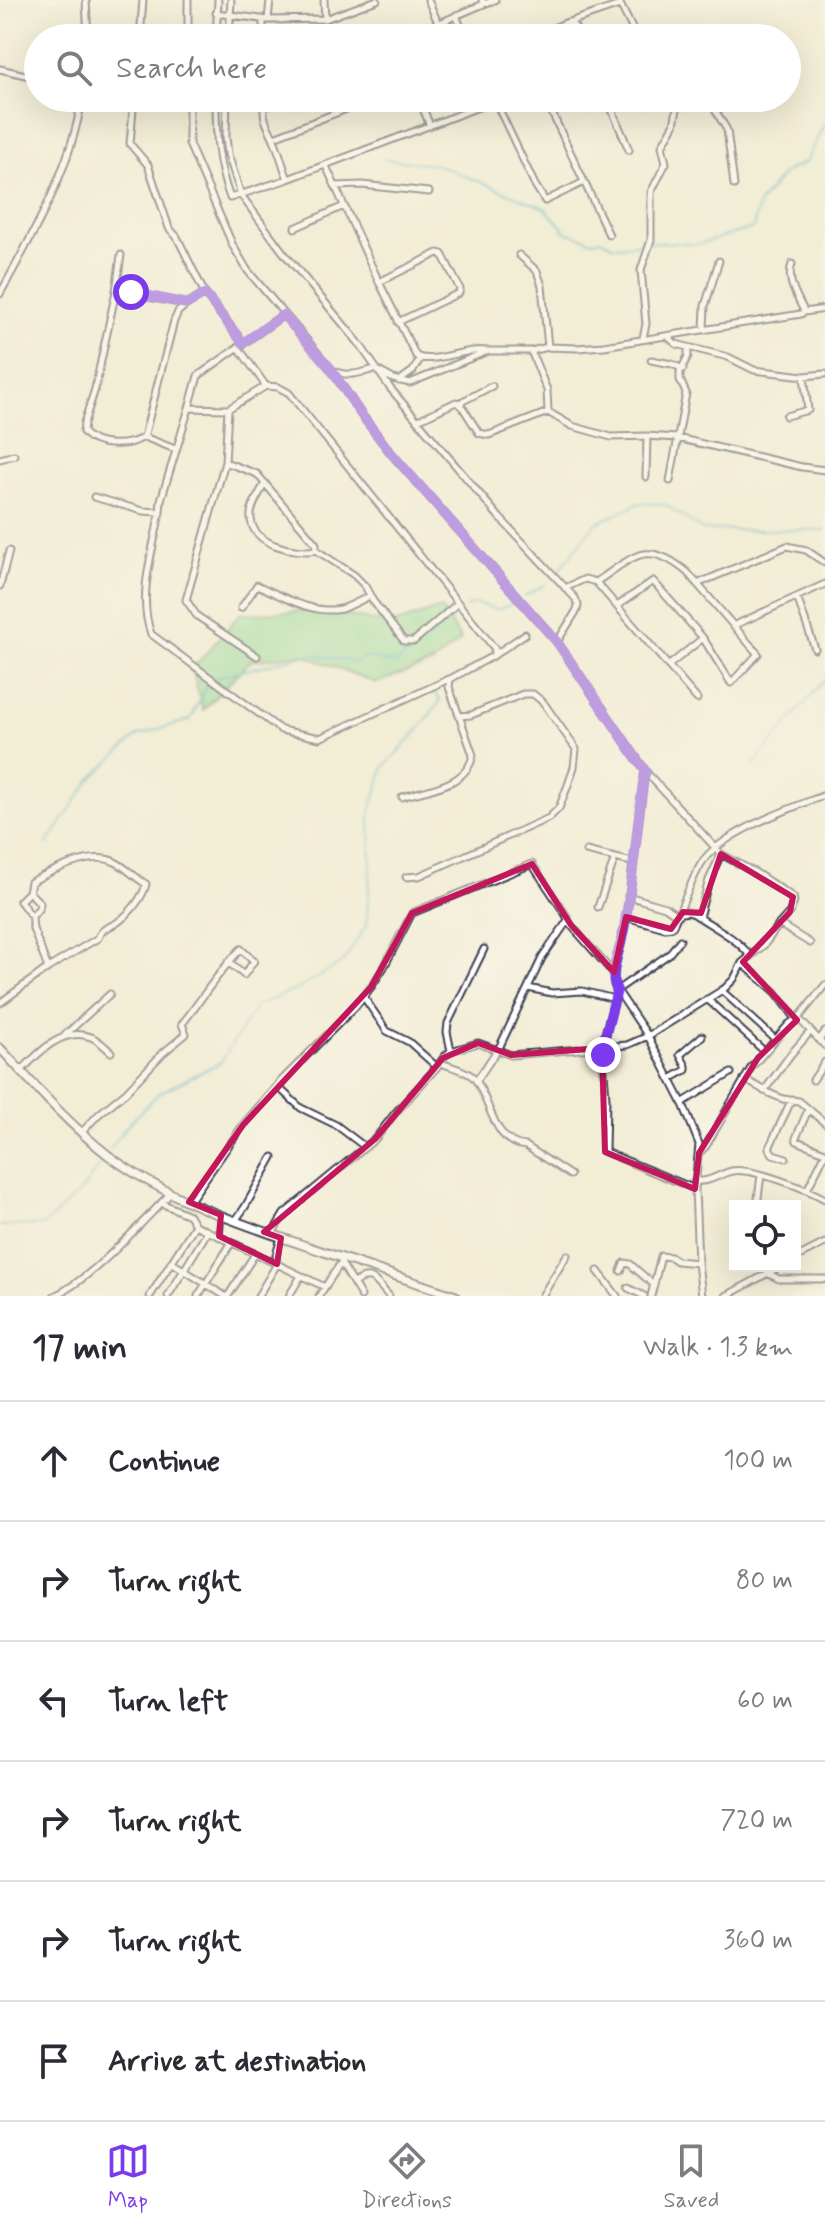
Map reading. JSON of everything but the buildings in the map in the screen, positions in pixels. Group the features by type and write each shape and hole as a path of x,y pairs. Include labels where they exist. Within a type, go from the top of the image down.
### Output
{"main road":[{"path":"0,1048 108,1155 170,1194 342,1261 456,1296"}],"street":[{"path":"86,0 87,24"},
{"path":"141,24 143,0"},
{"path":"188,0 188,24"},
{"path":"216,24 218,0"},
{"path":"230,24 231,0"},
{"path":"265,24 270,0"},
{"path":"324,0 325,19"},
{"path":"216,13 266,19 325,19 377,0"},
{"path":"428,0 439,24"},
{"path":"441,24 483,2 495,0"},
{"path":"563,24 619,2 630,24"},
{"path":"456,15 460,24"},
{"path":"0,69 24,75"},
{"path":"0,294 62,175 80,112"},
{"path":"133,112 130,144 148,165 169,228 177,237 205,294 266,386"},
{"path":"189,112 189,144 233,246 248,271 331,369 391,453 557,642 646,772 721,854 793,897 793,906 782,923 764,945 742,963 734,979 648,1036 632,1043 602,1048 517,1055 478,1043 451,1051 375,1139 284,1214 272,1234"},
{"path":"216,112 218,154 230,198 326,166 466,112"},
{"path":"227,112 228,154 241,195 283,252 358,342 375,369 578,605 557,642"},
{"path":"263,112 266,127 274,137 288,179"},
{"path":"274,137 339,112"},
{"path":"424,112 430,126"},
{"path":"500,112 545,201 584,182"},
{"path":"552,112 609,235"},
{"path":"613,112 629,150"},
{"path":"643,338 646,324 641,270 651,240 651,192 666,163 662,146 674,125 676,112"},
{"path":"716,112 727,130 734,185"},
{"path":"326,166 398,322 420,359"},
{"path":"335,186 362,185 429,192"},
{"path":"295,228 344,206"},
{"path":"379,282 438,253 442,254 460,289 459,293 398,322"},
{"path":"121,255 95,389 83,432 89,439 104,444 134,443 144,437 174,321 187,304 205,294"},
{"path":"519,255 537,271 542,286 548,347"},
{"path":"704,330 705,306 719,261"},
{"path":"792,264 789,280 804,312"},
{"path":"116,291 187,304"},
{"path":"398,381 413,371 420,359 472,350 531,351 548,347 604,346 825,309"},
{"path":"283,315 198,376 161,500 144,597 145,618 151,634 281,730 320,738 450,679 493,656 525,634"},
{"path":"666,336 671,341 728,357 754,370 804,376 825,374"},
{"path":"670,481 686,393 680,372 688,347"},
{"path":"331,369 351,375 375,369 398,381 410,383 488,351"},
{"path":"531,351 547,390 548,412"},
{"path":"651,360 683,369"},
{"path":"786,416 808,410 804,376"},
{"path":"189,408 228,409 266,386 278,387 289,393 495,649 493,656"},
{"path":"418,420 492,386"},
{"path":"459,403 479,433 489,435 548,412"},
{"path":"228,409 225,462 186,600 197,616 257,656"},
{"path":"548,412 572,426 611,437 677,438 825,470"},
{"path":"646,477 647,436"},
{"path":"144,437 175,449"},
{"path":"0,459 14,455"},
{"path":"225,462 257,474 316,544 316,550"},
{"path":"265,483 253,509 251,520 255,530 268,543 282,548 305,553 316,550 354,575 404,641 414,641 458,603"},
{"path":"94,497 143,511 160,512"},
{"path":"697,584 787,546 806,550 825,563"},
{"path":"0,586 9,551"},
{"path":"596,582 639,554 662,555 675,562 697,584 758,654 731,683 703,638 653,581 617,606"},
{"path":"565,588 585,579 596,582 697,699"},
{"path":"733,626 825,584"},
{"path":"241,608 257,585 323,610 342,608 370,596"},
{"path":"797,597 815,649"},
{"path":"668,666 703,638"},
{"path":"402,797 450,783 471,765 473,755 449,687 450,679"},
{"path":"406,877 419,876 549,818 559,808 574,767 576,749 543,702 533,694 523,694 471,715 459,716"},
{"path":"646,772 614,985 648,1036 699,1144 695,1189 702,1296"},
{"path":"626,917 672,927 701,863 716,847 759,821 825,795"},
{"path":"586,851 632,862"},
{"path":"699,917 709,880 721,854"},
{"path":"598,907 615,858"},
{"path":"0,1003 48,968 98,938 105,927 118,922 145,891 146,884 117,862 103,859 77,862 31,882 29,892 20,901 32,917 33,929 48,968"},
{"path":"189,1202 243,1125 363,996 384,967 412,913 532,864 568,920 614,974"},
{"path":"29,892 40,903 32,917"},
{"path":"628,896 680,914 688,912 699,917 745,949 750,956"},
{"path":"477,1080 498,1050 542,958 568,920"},
{"path":"782,923 810,943"},
{"path":"680,940 666,956 617,990 602,1048 606,1098 605,1152 695,1189"},
{"path":"82,1132 186,1034 182,1024 228,962 241,949 254,961 244,975 228,962"},
{"path":"451,1051 448,1023 484,949"},
{"path":"742,963 776,992 797,1020 825,1046"},
{"path":"699,1153 764,1051 789,1024 797,1020 825,985"},
{"path":"528,988 552,993 582,991 615,999"},
{"path":"721,990 775,1039"},
{"path":"21,1071 110,994"},
{"path":"363,996 387,1031 409,1042 439,1065 471,1075 477,1080 488,1099 491,1116 504,1135 517,1146 526,1146 570,1175"},
{"path":"707,999 764,1051"},
{"path":"764,1091 810,1032"},
{"path":"819,1040 825,1032"},
{"path":"64,1035 88,1035 111,1052"},
{"path":"670,1079 686,1070 681,1054 702,1036"},
{"path":"813,1080 825,1062"},
{"path":"682,1103 731,1073"},
{"path":"744,1079 783,1099 799,1101 825,1123"},
{"path":"277,1086 301,1108 336,1125 365,1147"},
{"path":"786,1158 773,1154 769,1148 792,1099"},
{"path":"807,1190 825,1153 797,1141 808,1110"},
{"path":"235,1221 273,1157"},
{"path":"695,1181 709,1181 734,1170 761,1175 825,1199"},
{"path":"758,1200 761,1175"},
{"path":"54,1296 67,1289 120,1244 170,1194"},
{"path":"161,1203 189,1215 195,1225 325,1287"},
{"path":"219,1236 221,1215"},
{"path":"195,1225 152,1293 165,1296 208,1231"},
{"path":"258,1296 277,1264 281,1238"},
{"path":"198,1296 232,1242"},
{"path":"801,1255 825,1243"},
{"path":"171,1262 227,1296 255,1254"},
{"path":"542,1296 567,1255"},
{"path":"651,1296 661,1256 698,1263"},
{"path":"319,1296 342,1261 361,1296"},
{"path":"621,1271 624,1263 630,1264 654,1285"},
{"path":"598,1271 617,1296"},
{"path":"730,1295 767,1273 779,1279 825,1279"},
{"path":"289,1296 301,1276"},
{"path":"354,1283 369,1277 377,1281 389,1296"},
{"path":"628,1288 644,1296"}],"highlighted area":[{"path":"721,854 793,897 790,912 743,962 797,1020 758,1058 699,1153 695,1189 605,1152 602,1048 511,1055 478,1043 443,1058 375,1139 264,1232 281,1238 277,1264 219,1236 221,1215 189,1202 243,1125 371,987 412,913 532,864 571,925 614,972 626,917 671,929 683,912 701,913"}],"green space":[{"path":"441,608 461,640 433,663 376,683 301,654 250,661 203,710 192,669 240,614 323,610 391,625"}],"waterway":[{"path":"385,159 438,165 545,208 566,232 593,241 600,239 615,246 657,242 699,244 753,228 759,203 785,172 806,162 825,122"},
{"path":"560,569 595,524 639,503 666,505 703,530 825,530"},
{"path":"525,596 545,585"},
{"path":"466,607 475,603 498,610 515,602"},
{"path":"47,844 90,780 137,736 190,720 210,679 309,654 355,662 366,657 396,664 458,613"},
{"path":"754,764 825,679"},
{"path":"110,1149 125,1128 159,1093 221,1062 256,1006 300,988 343,962 366,926 371,866 370,813 384,767 417,732 440,701 435,692"},
{"path":"0,1226 44,1225 82,1190 103,1160"}],"route":[{"path":"131,292 187,304 205,294 243,343 283,315 331,369 391,453 557,642 646,772 626,917 615,966 614,985 617,990 602,1048 603,1055"}]}
